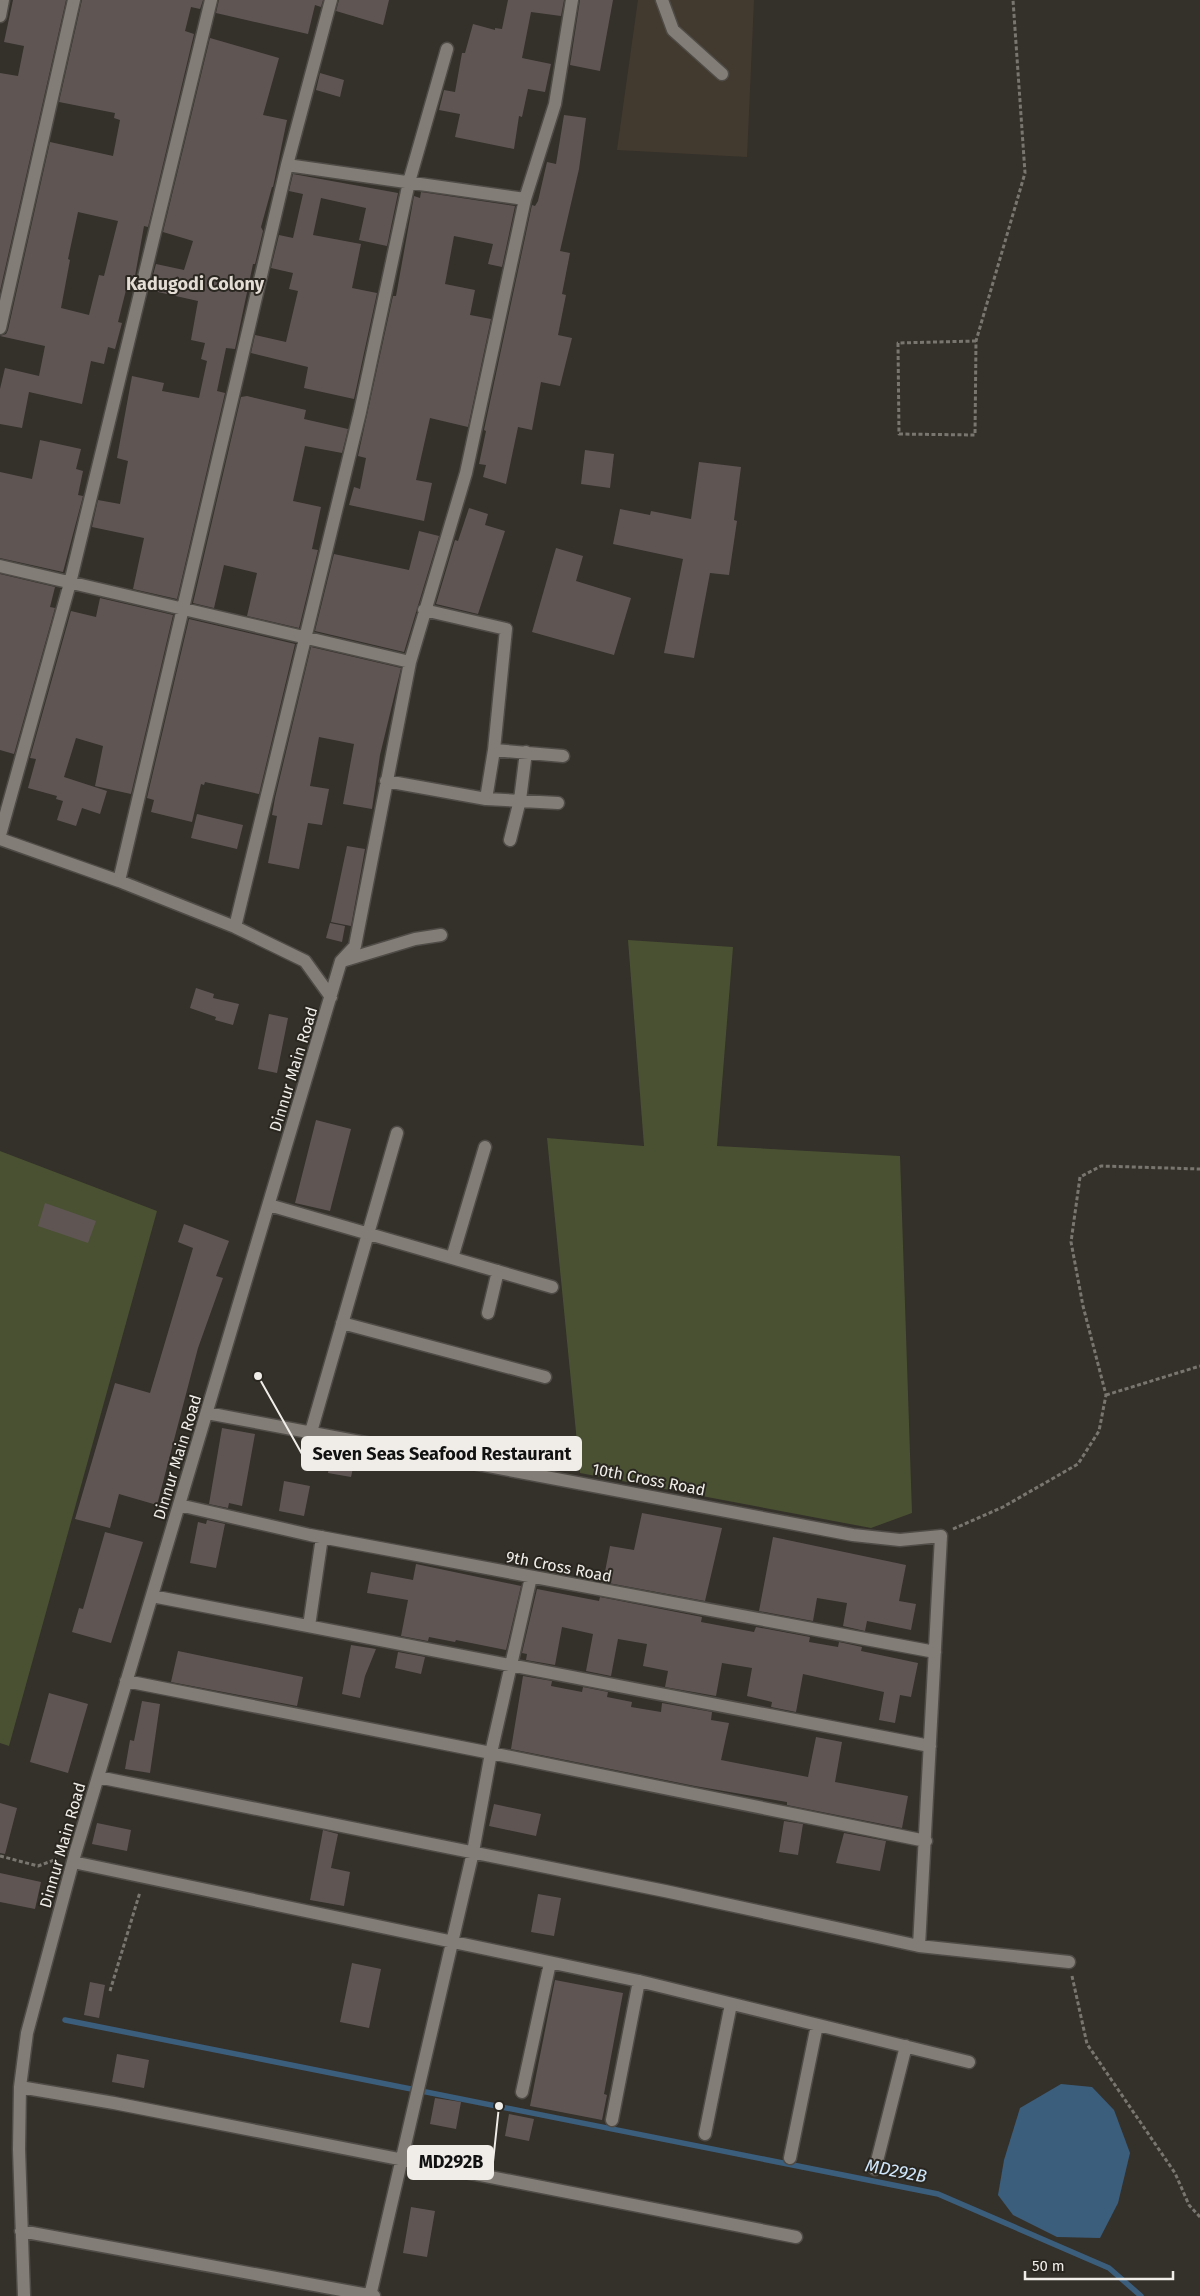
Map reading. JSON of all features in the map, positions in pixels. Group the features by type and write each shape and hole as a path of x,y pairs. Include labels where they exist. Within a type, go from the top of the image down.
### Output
{"street":[{"path":"0,16 3,0"},
{"path":"0,328 74,0"},
{"path":"0,837 70,583 211,0"},
{"path":"119,881 287,165 331,0"},
{"path":"331,997 341,961 355,946 410,662 466,473 526,199 555,104 572,0"},
{"path":"662,0 673,30 722,74"},
{"path":"235,927 360,412 409,182 447,49"},
{"path":"287,165 526,199"},
{"path":"0,566 410,662"},
{"path":"424,610 506,629 494,750 486,799"},
{"path":"494,750 563,756"},
{"path":"510,840 520,800 526,752"},
{"path":"386,780 486,799 558,803"},
{"name":"Dinnur Main Road","path":"0,837 235,927 305,961 331,997 126,1681 73,1862 27,2033 20,2087 19,2149 24,2296"},
{"path":"341,961 415,938 441,935"},
{"path":"311,1432 396,1133"},
{"path":"452,1258 485,1147"},
{"path":"269,1205 552,1287"},
{"path":"488,1313 498,1271"},
{"path":"342,1322 545,1377"},
{"name":"10th Cross Road","path":"207,1413 854,1535 900,1540 940,1536"},
{"name":"9th Cross Road","path":"179,1505 322,1537 935,1652"},
{"path":"919,1946 926,1841 940,1536"},
{"path":"309,1626 322,1537"},
{"path":"21,2231 372,2296 473,1852 490,1753 531,1577"},
{"path":"152,1596 930,1746"},
{"path":"126,1681 926,1841"},
{"path":"98,1777 473,1852 919,1946 1069,1962"},
{"path":"73,1862 639,1981 969,2062"},
{"path":"522,2092 550,1962"},
{"path":"612,2120 639,1981"},
{"path":"705,2134 731,2004"},
{"path":"790,2158 818,2025"},
{"path":"875,2169 906,2046"},
{"path":"20,2087 124,2105 796,2236"}],"path":[{"path":"976,341 898,343 899,434 975,435 976,341 1025,173 1013,0"},
{"path":"940,1536 1003,1507 1078,1464 1099,1431 1106,1395 1083,1306 1071,1242 1080,1177 1101,1166 1200,1169"},
{"path":"1106,1395 1200,1366"},
{"path":"0,1856 38,1866 56,1859 73,1862"},
{"path":"110,1991 144,1877"},
{"path":"1069,1962 1087,2044 1175,2173 1189,2205 1200,2217"}],"shaded area":[{"path":"638,0 754,0 747,157 617,150"}],"green space":[{"path":"628,940 733,947 717,1146 900,1156 912,1513 871,1528 580,1473 547,1138 644,1146"},
{"path":"0,1151 157,1211 9,1746 0,1743"}],"water":[{"path":"1061,2084 1092,2087 1114,2110 1130,2153 1118,2203 1100,2238 1057,2237 1013,2215 998,2195 1004,2160 1020,2108"}],"building":[{"path":"13,0 66,0 0,291 0,73 18,76 24,46 4,42"},
{"path":"82,0 203,0 200,9 191,7 185,31 194,34 148,227 144,226 133,287 127,286 118,322 122,323 115,349 108,347 104,364 91,361 82,404 29,392 22,428 0,424 0,389 5,368 39,376 45,346 0,336 6,334 8,330 50,142 113,156 120,120 114,118 115,113 59,102","holes":["78,212 118,221 104,276 99,275 89,315 61,308 70,260 68,259"]},
{"path":"219,0 323,0 321,7 315,5 308,34 216,13"},
{"path":"339,0 389,0 383,25 336,11"},
{"path":"508,0 564,0 561,16 531,12 522,58 551,64 545,92 528,89 522,117 519,116 514,149 455,137 460,114 439,110 444,90 455,92 462,53 465,53 473,24 495,30 495,28 502,29"},
{"path":"580,0 613,0 600,71 570,65"},
{"path":"210,38 279,58 263,115 287,120 273,187 261,227 263,231 255,264 253,264 235,349 226,348 217,391 225,393 177,599 133,589 144,538 92,527 98,500 120,504 128,461 117,458 132,376 164,383 162,391 199,398 207,361 201,359 205,343 191,340 198,301 149,290 156,264 184,270 193,241 163,232"},
{"path":"320,73 344,80 340,97 316,90"},
{"path":"564,115 586,118 579,169 560,251 570,253 562,294 566,295 558,335 572,338 560,386 541,382 532,430 518,427 506,484 483,477 486,465 479,464 486,431 484,430 532,205 535,206 538,201 547,162 556,164"},
{"path":"293,174 398,193 387,246 359,240 366,208 321,198 313,235 361,244 352,288 377,293 354,399 304,388 308,367 251,353 255,335 286,342 298,291 289,289 293,273 271,268 279,235 293,238 303,194 289,191"},
{"path":"421,192 515,206 502,267 488,264 493,244 454,236 445,284 475,290 470,315 491,319 468,427 430,418 416,480 432,483 424,521 349,505 354,487 360,489 366,458 358,456 393,296 396,296 414,196 420,198"},
{"path":"247,396 306,410 304,419 348,429 342,453 305,446 293,501 321,507 312,549 318,550 299,628 247,616 257,573 224,565 214,608 193,603 241,397"},
{"path":"40,440 81,449 76,469 83,471 78,495 83,496 63,572 0,558 0,472 32,479"},
{"path":"585,450 614,454 610,488 581,484"},
{"path":"699,462 741,467 734,520 737,521 729,575 710,573 694,658 664,653 683,559 613,544 620,509 650,515 651,511 691,519"},
{"path":"469,508 488,514 485,525 505,531 478,614 436,604 455,540 458,541"},
{"path":"419,531 439,536 404,652 315,631 334,554 409,570"},
{"path":"556,548 583,556 576,581 631,598 614,655 532,632"},
{"path":"0,574 55,587 50,607 55,608 14,754 0,750"},
{"path":"100,598 173,615 131,794 95,786 103,746 76,738 64,777 107,791 100,814 82,808 76,826 57,820 63,801 56,799 57,796 28,788 36,759 30,758 71,611 96,617"},
{"path":"189,619 295,644 259,794 205,782 204,785 201,784 192,822 151,812 154,800 147,798"},
{"path":"311,647 401,668 380,755 372,809 343,804 354,744 319,737 310,786 329,789 322,825 308,823 299,869 268,863 277,816 272,815 275,798"},
{"path":"197,814 243,825 237,849 191,838"},
{"path":"347,846 365,849 351,926 331,922"},
{"path":"330,923 345,926 342,942 326,938"},
{"path":"196,988 214,994 213,998 239,1004 233,1025 215,1020 216,1017 190,1008"},
{"path":"269,1014 288,1018 277,1073 258,1069"},
{"path":"316,1120 351,1129 330,1211 295,1203"},
{"path":"45,1203 96,1221 88,1243 38,1226"},
{"path":"184,1224 229,1241 216,1276 223,1278 198,1348 157,1505 119,1494 110,1528 75,1519 115,1383 150,1393 193,1248 178,1242"},
{"path":"222,1428 255,1434 242,1506 229,1503 228,1508 209,1504"},
{"path":"331,1455 355,1459 351,1477 328,1473"},
{"path":"284,1481 310,1486 304,1516 279,1511"},
{"path":"642,1513 722,1528 705,1601 603,1582 610,1546 634,1550"},
{"path":"207,1520 225,1524 216,1568 190,1563 198,1522 206,1524"},
{"path":"105,1532 143,1542 111,1643 72,1632 79,1608 83,1609"},
{"path":"773,1537 906,1565 899,1601 916,1604 911,1630 867,1621 865,1631 843,1626 847,1603 817,1598 813,1621 759,1611"},
{"path":"416,1564 521,1586 506,1650 456,1640 455,1642 429,1637 428,1641 401,1636 408,1600 367,1593 371,1572 413,1580"},
{"path":"537,1589 599,1601 600,1597 702,1617 701,1622 754,1632 756,1627 810,1637 809,1642 838,1647 839,1642 862,1647 861,1651 918,1663 911,1697 900,1695 895,1723 879,1720 884,1692 803,1674 796,1712 771,1707 772,1702 747,1696 752,1668 722,1663 716,1696 665,1687 668,1671 643,1666 647,1644 618,1639 611,1676 586,1671 593,1634 562,1627 555,1665 526,1660 527,1654 522,1653"},
{"path":"351,1645 376,1649 365,1676 360,1698 342,1694"},
{"path":"178,1651 303,1677 297,1706 171,1682"},
{"path":"398,1652 425,1657 421,1674 395,1668"},
{"path":"523,1676 552,1681 551,1686 582,1692 583,1687 608,1692 607,1697 632,1702 631,1707 661,1712 662,1703 712,1712 711,1720 729,1723 721,1760 808,1777 816,1737 842,1742 835,1782 908,1796 902,1828 787,1805 787,1802 695,1786 511,1749"},
{"path":"49,1693 88,1704 68,1773 30,1762"},
{"path":"142,1701 160,1704 150,1773 125,1769 130,1740 134,1741"},
{"path":"0,1803 17,1808 5,1854 0,1853"},
{"path":"494,1804 541,1814 536,1836 489,1826"},
{"path":"784,1821 803,1824 798,1855 779,1852"},
{"path":"97,1823 131,1830 127,1851 92,1844"},
{"path":"323,1830 338,1834 331,1868 350,1872 344,1906 310,1900"},
{"path":"844,1833 886,1841 880,1871 836,1863"},
{"path":"0,1873 41,1882 35,1909 0,1902"},
{"path":"538,1894 561,1898 554,1936 531,1932"},
{"path":"352,1963 381,1969 369,2028 340,2022"},
{"path":"555,1980 623,1993 604,2094 607,2095 602,2120 530,2106"},
{"path":"90,1982 105,1985 99,2018 84,2015"},
{"path":"117,2054 149,2060 144,2088 112,2082"},
{"path":"435,2098 461,2102 456,2129 430,2124"},
{"path":"509,2114 534,2119 529,2141 505,2136"},
{"path":"411,2207 435,2211 427,2257 403,2253"}],"waterway":[{"name":"MD292B","path":"65,2020 938,2194 1109,2268 1141,2296"}],"place":[{"name":"Seven Seas Seafood Restaurant","path":"258,1376"},
{"name":"MD292B","path":"499,2106"}],"district":[{"name":"Kadugodi Colony","path":"195,284"}]}
